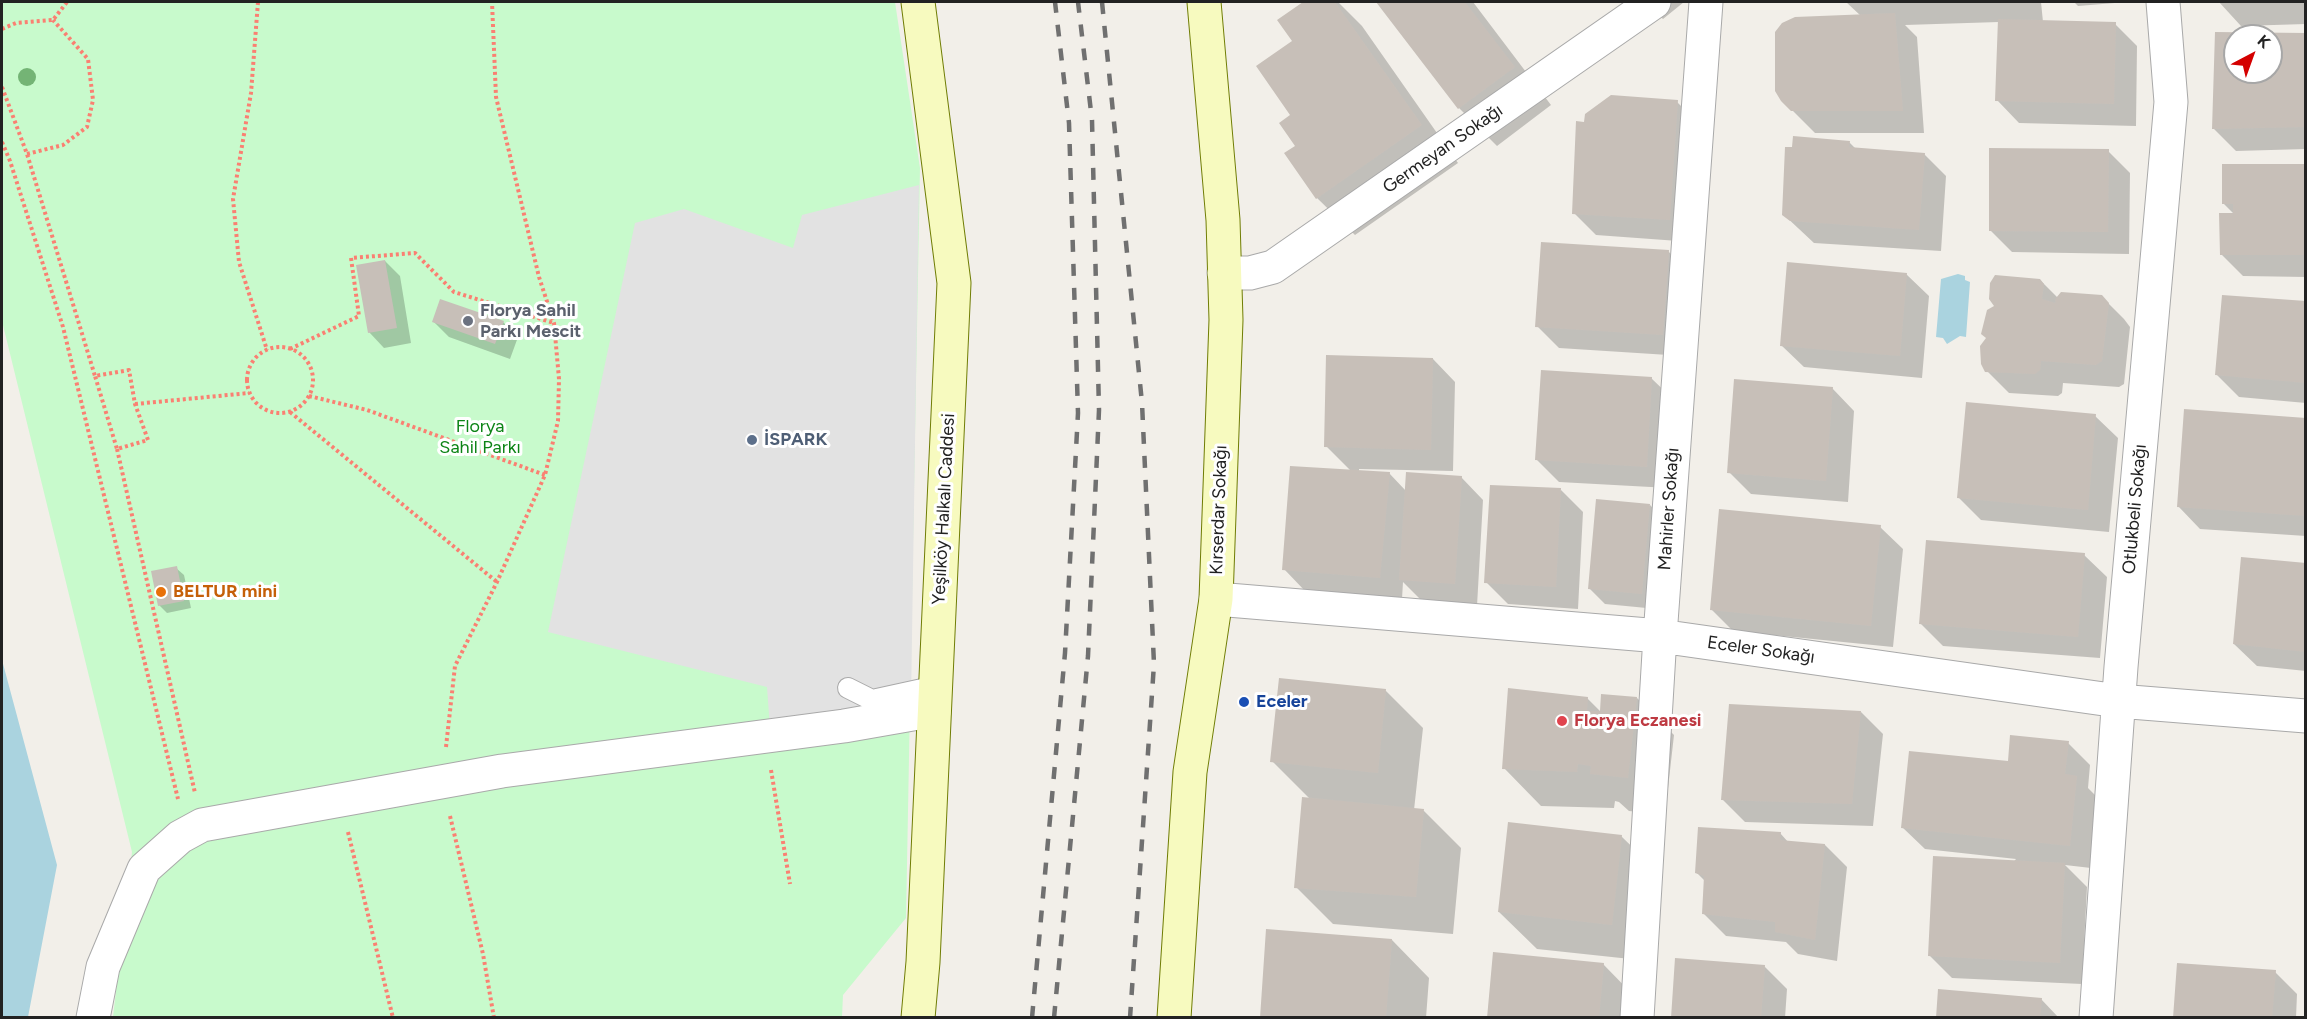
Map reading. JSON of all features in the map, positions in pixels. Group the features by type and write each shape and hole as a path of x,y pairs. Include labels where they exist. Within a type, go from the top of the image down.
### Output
{"main road":[{"name":"Yeşilköy Halkalı Caddesi","path":"918,2 954,283 923,962 918,1017"},
{"name":"Kırserdar Sokağı","path":"1174,1017 1190,772 1216,599 1226,320 1223,220 1204,2"}],"street":[{"name":"Germeyan Sokağı","path":"1224,273 1250,273 1273,267 1654,2"},
{"name":"Mahirler Sokağı","path":"1637,1017 1660,636 1706,2"},
{"name":"Otlukbeli Sokağı","path":"2096,1017 2118,701 2171,102 2163,2"},
{"name":"Eceler Sokağı","path":"1216,599 1660,636 2118,701 2306,716"},
{"path":"93,1017 103,967 144,869 191,831 502,771 844,726 924,712 935,699"}],"lane":[{"path":"848,688 872,700 935,699"}],"path":[{"path":"2,29 16,22 53,20 67,2"},
{"path":"258,2 251,93 233,199 239,262 267,350"},
{"path":"492,2 496,97 539,277 554,323 559,379 558,421 545,475 497,582 455,666 442,782 483,954 494,1017"},
{"path":"27,154 63,145 87,127 93,99 88,59 53,20"},
{"path":"2,87 27,154 117,449 191,831"},
{"path":"2,142 63,327 183,817 191,831"},
{"path":"290,349 359,316 351,258 415,253 454,292 554,323"},
{"path":"275,347 290,349 300,354 308,363 313,385 309,396 304,403 290,412 281,414 262,408 249,393 247,373 251,363 267,350 275,347"},
{"path":"95,376 129,370 135,404 148,440 117,449"},
{"path":"135,404 249,393"},
{"path":"309,396 368,410 545,475"},
{"path":"290,412 497,582"},
{"path":"766,736 790,884"},
{"path":"340,801 393,1017"}],"green space":[{"name":"Florya Sahil Parkı","path":"2,2 895,2 920,168 906,918 843,995 842,1017 113,1017 132,852 2,321"}],"shaded area":[{"name":"İSPARK","path":"919,185 911,701 770,728 767,687 548,632 635,223 684,209 793,248 802,215"}],"water":[{"path":"1958,274 1965,276 1965,280 1970,282 1966,337 1960,336 1947,344 1943,338 1936,337 1941,279"},
{"path":"2,660 57,865 28,1017 2,1017"}],"building":[{"path":"1303,2 1335,2 1422,125 1316,199 1284,153 1295,146 1279,123 1290,115 1256,66 1292,41 1277,20"},
{"path":"1376,2 1465,2 1515,67 1458,109"},
{"path":"1895,13 1903,111 1791,111 1781,101 1775,91 1775,32 1782,23 1795,17"},
{"path":"1998,19 2116,22 2114,104 1995,101"},
{"path":"2215,32 2223,32 2223,84 2283,84 2283,33 2306,33 2306,127 2212,129"},
{"path":"1611,95 1678,100 1670,220 1572,214 1576,121 1584,122 1585,114"},
{"path":"1793,136 1850,141 1849,147 1925,153 1919,230 1790,221 1782,215 1785,147 1792,147"},
{"path":"1989,148 2109,149 2108,232 1989,231"},
{"path":"2222,164 2306,164 2306,255 2220,255 2219,213 2233,213 2233,204 2222,204"},
{"path":"1541,242 1669,250 1663,335 1535,327"},
{"path":"385,260 397,328 368,333 356,265"},
{"path":"1787,262 1907,273 1900,356 1780,346"},
{"path":"1995,275 2040,279 2044,284 2042,299 2055,303 2061,292 2102,295 2109,303 2102,361 2096,365 2041,361 2040,370 2035,374 1985,372 1981,364 1980,346 1986,338 1981,334 1987,310 1994,306 1989,299 1990,283"},
{"path":"2222,295 2306,301 2306,383 2215,375"},
{"name":"Florya Sahil Parkı Mescit","path":"440,299 504,321 495,344 432,322"},
{"path":"1326,355 1433,358 1431,450 1324,447"},
{"path":"1541,370 1652,377 1647,467 1535,460"},
{"path":"1734,379 1833,387 1826,481 1727,473"},
{"path":"1966,402 2096,414 2088,510 1957,498"},
{"path":"2184,409 2306,418 2306,516 2177,507"},
{"path":"1290,466 1390,472 1380,578 1282,570"},
{"path":"1406,472 1462,476 1455,584 1399,580"},
{"path":"1490,485 1561,488 1556,587 1484,583"},
{"path":"1596,499 1650,504 1642,594 1588,589"},
{"path":"1719,509 1881,525 1871,626 1710,610"},
{"path":"1926,540 2085,553 2078,637 1919,624"},
{"path":"2241,557 2306,563 2306,652 2233,644"},
{"path":"177,566 184,601 158,606 151,571"},
{"path":"1279,678 1386,689 1378,773 1270,762"},
{"path":"1508,688 1588,697 1587,711 1600,711 1601,694 1637,697 1628,778 1590,774 1591,766 1578,764 1577,772 1502,769"},
{"path":"1729,704 1861,711 1852,804 1721,800"},
{"path":"2010,735 2069,741 2065,774 2077,776 2070,846 1901,828 1909,751 2008,761"},
{"path":"1302,797 1424,809 1416,897 1294,888"},
{"path":"1508,822 1622,835 1612,925 1498,912"},
{"path":"1698,827 1781,832 1780,840 1825,844 1815,940 1775,932 1775,922 1702,914 1704,876 1695,873"},
{"path":"1933,856 2065,863 2060,963 1928,956"},
{"path":"1266,929 1392,939 1386,1018 1260,1018"},
{"path":"1493,952 1604,963 1599,1018 1487,1018"},
{"path":"1675,958 1765,965 1761,1018 1671,1018"},
{"path":"2177,963 2276,970 2272,1018 2173,1018"},
{"path":"1938,989 2042,998 2040,1018 1936,1018"}],"railway":[{"path":"1032,1018 1065,653 1078,413 1069,123 1055,2"},
{"path":"1054,1018 1088,656 1099,410 1092,120 1078,2"},
{"path":"1102,2 1142,403 1154,664 1130,1018"}],"place":[{"name":"Florya Sahil Parkı Mescit","path":"468,321"},
{"name":"İSPARK","path":"752,440"},
{"name":"BELTUR mini","path":"161,592"},
{"name":"Eceler","path":"1244,702"},
{"name":"Florya Eczanesi","path":"1562,721"}]}
